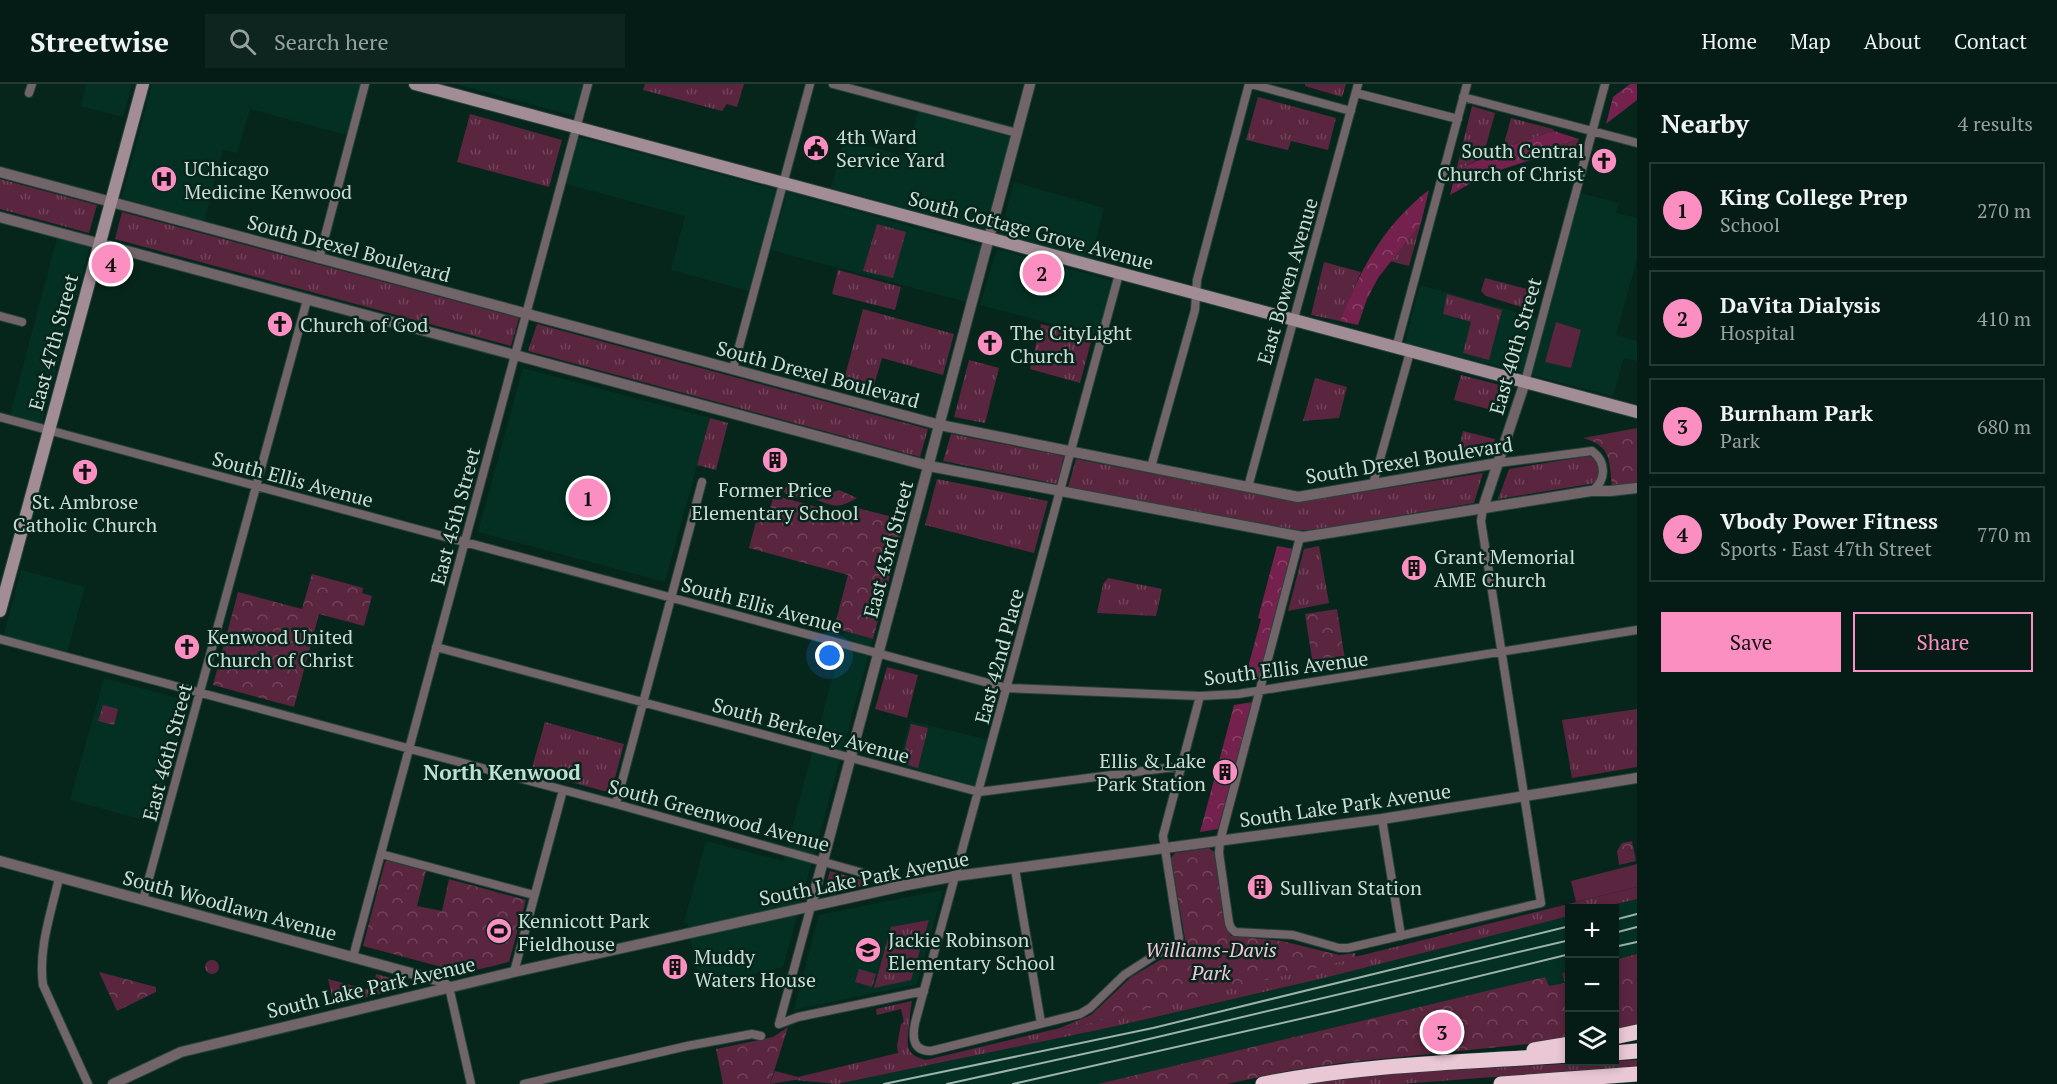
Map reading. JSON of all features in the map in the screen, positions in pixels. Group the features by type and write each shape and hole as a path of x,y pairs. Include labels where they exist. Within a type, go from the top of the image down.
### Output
{"highway":[{"path":"1619,1035 1637,1032"},
{"path":"1520,1058 1538,1048 1565,1045"},
{"path":"1619,1053 1637,1051"},
{"path":"1263,1084 1326,1072 1374,1067 1565,1055"},
{"path":"1501,1084 1637,1074"}],"main road":[{"name":"East 47th Street","path":"0,611 143,84"},
{"name":"South Cottage Grove Avenue","path":"415,84 989,240 1637,412"}],"street":[{"path":"319,259 365,84"},
{"name":"East 45th Street","path":"353,957 588,84"},
{"path":"733,369 810,84"},
{"path":"833,84 1017,133"},
{"name":"East 43rd Street","path":"924,991 798,1017 779,1024 1030,84"},
{"path":"1151,467 1195,310 1197,280 1250,84 1351,111"},
{"path":"1396,348 1467,84"},
{"name":"East 40th Street","path":"1401,936 1541,903 1481,521 1525,382 1605,84"},
{"path":"1357,89 1458,118"},
{"name":"East Bowen Avenue","path":"1248,487 1357,89"},
{"path":"1463,97 1637,143"},
{"name":"South Drexel Boulevard","path":"0,172 940,425 1248,487 1298,497 1498,463 1592,451 1600,459 1603,478 1599,486 1591,491"},
{"path":"0,217 929,466 1300,537 1591,491 1637,488"},
{"name":"East 42nd Place","path":"1041,1023 931,1051 925,1051 914,1043 913,1034 924,991 1119,274"},
{"name":"East 46th Street","path":"143,900 307,300"},
{"path":"0,316 22,322"},
{"path":"1373,484 1410,352"},
{"name":"South Ellis Avenue","path":"0,417 1007,688 1200,696 1238,694 1637,630"},
{"path":"616,804 702,482"},
{"path":"1300,537 1220,841 1219,854 1231,928 1235,932 1293,935 1339,948 1401,936 1383,819"},
{"name":"South Greenwood Avenue","path":"0,639 616,804 907,885"},
{"name":"South Berkeley Avenue","path":"436,647 979,792 1182,766"},
{"path":"1015,868 1041,1023 1071,1018 1090,1008 1124,975 1155,955 1173,947 1179,939 1163,836 1200,696"},
{"name":"South Lake Park Avenue","path":"113,1084 181,1052 514,972 907,885 956,876 1383,819 1637,778"},
{"path":"514,972 563,790"},
{"path":"381,854 534,894"},
{"name":"South Woodlawn Avenue","path":"0,861 440,981 449,987"},
{"path":"60,878 42,952 43,985 88,1084"},
{"path":"449,987 471,1084"},
{"path":"524,1084 687,1047 752,1034 761,1036"}],"shaded area":[{"path":"86,84 132,84 123,117 81,106"},
{"path":"152,84 360,84 347,135 250,109 237,153 223,150 204,222 122,198"},
{"path":"456,84 583,84 575,116"},
{"path":"918,112 1011,137 985,229 831,188 844,140 906,156"},
{"path":"579,137 777,190 749,291 671,270 685,216 566,184"},
{"path":"1014,182 1104,208 1091,259 1000,234"},
{"path":"787,192 981,246 967,302 771,250"},
{"path":"1581,193 1618,203 1616,213 1637,218 1637,259 1616,335 1637,341 1637,361 1624,358 1613,396 1531,375"},
{"path":"57,238 90,247 40,428 9,419"},
{"path":"997,249 1113,281 1098,336 980,305"},
{"path":"1420,285 1538,318 1524,373 1405,343"},
{"path":"523,368 710,418 665,582 478,532"},
{"path":"21,570 85,587 67,653 4,635"},
{"path":"845,631 873,639 783,967 701,986 687,923 684,922 706,841 783,861"},
{"path":"104,678 188,701 155,823 70,800"},
{"path":"910,721 989,740 977,786 898,764"},
{"name":"Jackie Robinson Elementary School","path":"943,890 917,984 794,1010 819,915"},
{"path":"1637,899 1637,954 1619,959 1619,904 1616,904"},
{"path":"1565,917 1565,972 1562,973 1565,983 1549,987 1545,977 1098,1084 837,1084 1112,1027 1328,977"}],"green space":[{"path":"645,84 744,84 737,107 727,104 722,111 643,90"},
{"path":"1305,84 1346,84 1342,97 1305,86"},
{"path":"1630,84 1637,84 1637,100 1606,124 1613,97"},
{"path":"1258,97 1336,118 1328,150 1291,141 1288,150 1246,140"},
{"path":"1472,106 1495,113 1483,157 1456,171"},
{"path":"470,114 562,140 549,187 457,162"},
{"path":"1511,118 1553,129 1554,131 1503,148"},
{"path":"1554,131 1579,139 1543,149 1543,156 1485,175 1450,195 1456,171 1503,148"},
{"path":"1579,139 1573,160 1544,153 1546,148"},
{"path":"0,179 97,205 89,233 0,209"},
{"path":"1429,190 1421,223 1378,278 1367,299 1358,325 1340,321 1375,249 1399,218"},
{"path":"122,212 519,318 511,346 115,239"},
{"path":"1421,223 1409,266 1389,261"},
{"path":"877,224 906,232 893,278 863,271"},
{"path":"1324,262 1361,272 1340,321 1311,315"},
{"path":"838,270 901,287 895,310 832,294"},
{"path":"1485,278 1538,292 1534,311 1486,296 1481,291"},
{"path":"1447,294 1502,310 1489,360 1463,353 1471,322 1443,314"},
{"path":"863,309 954,334 943,375 882,358 871,395 842,387"},
{"path":"1556,322 1581,330 1571,368 1545,362"},
{"path":"537,324 928,429 920,457 528,351"},
{"path":"1041,324 1092,338 1080,383 1030,369"},
{"path":"969,360 999,368 985,423 954,417"},
{"path":"1461,375 1511,388 1503,413 1454,400"},
{"path":"1315,378 1347,387 1339,418 1303,421"},
{"path":"710,418 728,423 716,470 697,465"},
{"path":"1637,428 1637,483 1612,486 1609,462 1604,450 1592,441 1583,438"},
{"path":"1463,431 1495,439 1491,454 1456,459"},
{"path":"951,434 1064,456 1057,484 943,461"},
{"path":"1589,456 1597,460 1599,475 1596,483 1498,499 1509,469"},
{"path":"1076,459 1299,502 1483,473 1474,503 1314,530 1293,530 1068,487"},
{"path":"937,479 1048,501 1034,553 925,525"},
{"path":"791,484 798,485 811,498 792,497 782,490"},
{"path":"839,490 857,498 836,506 815,499"},
{"path":"774,495 831,511 857,508 905,520 873,639 834,628 848,575 749,548 759,510 769,512"},
{"path":"1277,546 1294,549 1258,680 1244,682 1261,619 1258,618"},
{"path":"1319,546 1329,603 1288,611 1304,549"},
{"path":"312,574 363,588 362,593 372,596 364,626 319,614 294,707 213,685 238,592 302,609"},
{"path":"1108,578 1162,589 1156,616 1097,613 1103,584"},
{"path":"1337,609 1346,666 1314,672 1305,614"},
{"path":"887,667 918,675 907,718 875,709"},
{"name":"Ellis & Lake Park Station","path":"1253,702 1218,829 1200,832 1234,705"},
{"path":"103,705 118,709 114,725 98,721"},
{"path":"1637,709 1637,767 1572,778 1562,720"},
{"path":"545,722 624,744 611,793 531,771"},
{"path":"911,724 928,728 918,768 901,763"},
{"path":"1632,841 1636,861 1619,865 1617,851 1622,843"},
{"name":"Williams-Davis Park","path":"1209,848 1214,852 1225,926 1231,936 1282,941 1339,955 1355,953 1356,958 1073,1027 1060,1028 1091,1015 1131,977 1181,948 1185,939 1171,858 1175,853"},
{"path":"385,862 426,871 417,906 442,911 449,879 526,900 509,962 464,973 363,946"},
{"path":"1637,864 1637,887 1576,902 1571,881"},
{"path":"830,871 866,881 867,885 823,894"},
{"path":"1637,887 1637,899 1616,904 1569,904"},
{"path":"1565,905 1565,917 1328,977 1112,1027 837,1084 795,1080 770,1084 775,1071 798,1077 898,1053 901,1024 904,1022 901,1009 877,1015 876,1009 912,1001 908,1048 914,1055 926,1060 1060,1028 1073,1027"},
{"path":"929,920 911,980 874,988 891,927"},
{"path":"1637,954 1637,1030 1619,1033 1619,1012 1619,959"},
{"path":"212,960 217,962 219,967 217,972 212,974 207,972 205,967 207,962"},
{"path":"859,969 876,974 872,987 855,982"},
{"path":"99,972 156,987 156,992 117,1011"},
{"path":"376,974 417,985 334,1005 328,979 373,991"},
{"path":"1545,977 1549,986 1565,983 1565,1040 1341,1063 1227,1084 1098,1084"},
{"path":"788,1027 770,1084 723,1084 716,1049 773,1037"},
{"path":"1637,1060 1637,1066 1401,1084 1303,1084 1397,1073 1565,1064 1565,1066 1619,1066 1619,1061"}],"railway":[{"path":"1619,919 1637,914"},
{"path":"884,1084 1153,1028 1565,927"},
{"path":"1619,932 1637,927"},
{"path":"947,1084 1565,941"},
{"path":"1619,946 1637,942"},
{"path":"1013,1084 1335,1011 1565,955"}],"place":[{"name":"4th Ward Service Yard","path":"816,148"},
{"name":"South Central Church of Christ","path":"1604,161"},
{"name":"UChicago Medicine Kenwood","path":"164,179"},
{"name":"Vbody Power Fitness","path":"111,264"},
{"name":"DaVita Dialysis","path":"1042,273"},
{"name":"Church of God","path":"280,324"},
{"name":"The CityLight Church","path":"990,343"},
{"name":"Former Price Elementary School","path":"775,460"},
{"name":"St. Ambrose Catholic Church","path":"85,472"},
{"name":"King College Prep","path":"588,498"},
{"name":"Grant Memorial AME Church","path":"1414,568"},
{"name":"Kenwood United Church of Christ","path":"187,647"},
{"name":"Ellis & Lake Park Station","path":"1225,772"},
{"name":"Sullivan Station","path":"1260,887"},
{"name":"Kennicott Park Fieldhouse","path":"499,931"},
{"name":"Jackie Robinson Elementary School","path":"868,950"},
{"name":"Muddy Waters House","path":"675,967"},
{"name":"Burnham Park","path":"1442,1032"}],"district":[{"name":"North Kenwood","path":"502,772"}]}
